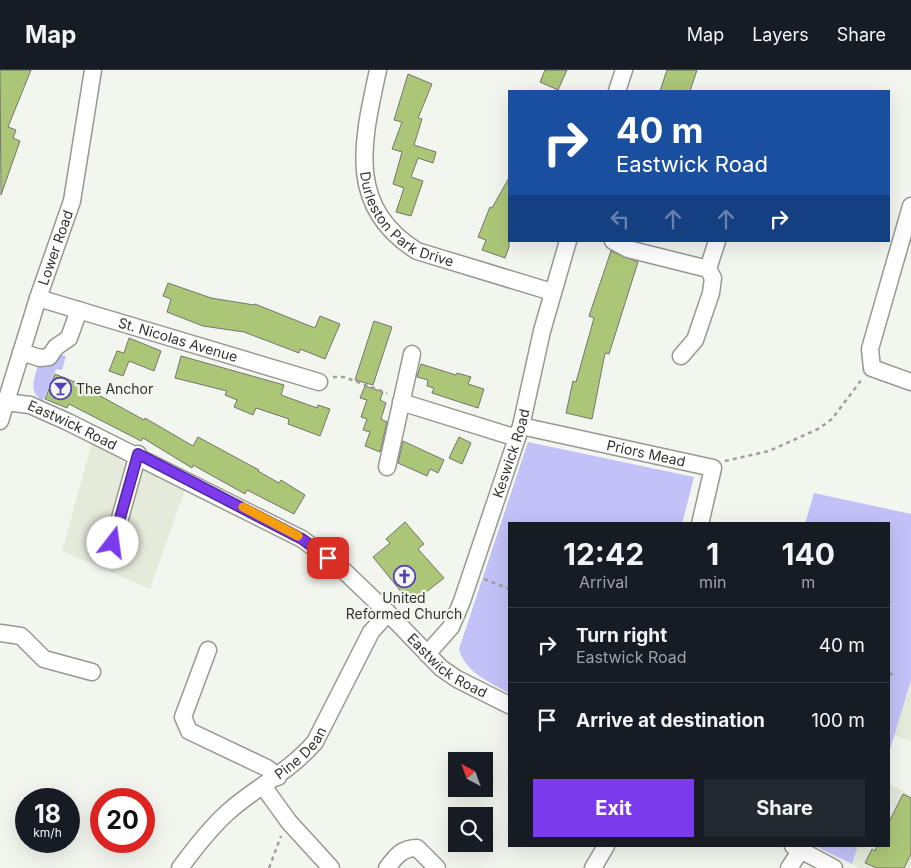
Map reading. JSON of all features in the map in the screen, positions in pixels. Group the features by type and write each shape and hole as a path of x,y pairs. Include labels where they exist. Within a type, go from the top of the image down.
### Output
{"street":[{"name":"Lower Road","path":"0,421 38,298 72,201 93,70"},
{"name":"Durleston Park Drive","path":"378,70 366,143 365,176 369,197 376,212 402,242 417,250 552,292"},
{"path":"617,90 624,70"},
{"path":"911,206 870,349 872,368 911,382"},
{"name":"Keswick Road","path":"427,654 450,627 471,574 519,432 552,292 568,242"},
{"path":"615,242 628,249 708,269"},
{"path":"682,356 695,340 710,293 713,278 708,269 717,242"},
{"name":"St. Nicolas Avenue","path":"38,298 319,382"},
{"path":"21,352 40,358 49,357 56,347 69,338 79,310"},
{"path":"387,467 412,354"},
{"name":"Eastwick Road","path":"5,402 30,404 138,454 302,539 341,568 427,654 456,679 508,705"},
{"name":"Priors Mead","path":"401,402 519,432 713,468"},
{"path":"113,543 138,454"},
{"path":"700,522 713,468"},
{"name":"Pine Dean","path":"180,868 227,813 278,777 315,742 371,632 388,613"},
{"path":"0,633 21,636 44,659 92,672"},
{"path":"208,650 183,717 189,731 267,768 278,777"},
{"path":"263,786 289,822 331,868"},
{"path":"593,868 605,847"},
{"path":"387,868 398,854 407,848 417,848 437,868"},
{"path":"789,868 797,848 834,868"}],"path":[{"path":"713,468 726,460 769,451 818,429 832,419 850,393 872,368"},
{"path":"319,382 325,377 344,377 382,390 401,402"},
{"path":"471,574 508,588"},
{"path":"890,673 894,675"},
{"path":"269,868 280,838 289,822"}],"shaded area":[{"path":"58,354 66,356 62,370 56,369 43,401 35,394 33,385 38,365"},
{"path":"93,439 188,481 150,589 62,551"},
{"path":"528,442 694,477 683,522 508,522 508,692 472,670 462,657 459,649"},
{"path":"814,493 911,514 911,680 890,750 890,522 806,522"},
{"path":"911,680 911,741 894,735"},
{"path":"890,784 911,795 911,868 859,868 852,864 858,847 890,847"},
{"path":"817,847 858,847 852,864"}],"building":[{"path":"0,70 31,70 8,127 16,130 13,138 20,141 1,195"},
{"path":"545,70 567,70 558,90 540,82"},
{"path":"667,70 697,70 690,90 660,90"},
{"path":"408,74 432,84 418,118 422,119 414,145 436,152 433,163 418,158 411,177 423,181 411,216 396,212 404,188 393,184 402,152 392,149 402,122 394,120"},
{"path":"508,180 509,247 505,258 482,250 486,240 478,237 490,207 492,208"},
{"path":"611,251 638,262 609,354 605,353 592,419 566,413 573,381 576,382 594,318 589,316"},
{"path":"168,283 211,298 255,304 315,328 320,316 340,324 325,359 300,349 299,353 244,332 203,326 167,312 171,299 163,296"},
{"path":"374,321 392,327 373,385 355,380"},
{"path":"129,338 161,351 154,371 129,361 123,376 109,371 117,351 124,353"},
{"path":"181,356 284,385 281,395 317,408 318,405 330,409 320,436 288,424 289,419 256,408 253,415 234,407 237,400 225,395 227,391 175,378"},
{"path":"421,364 456,375 457,373 471,377 468,384 484,389 478,408 432,393 434,388 427,386 428,380 417,377"},
{"path":"55,374 75,382 144,420 145,418 193,446 198,437 279,483 281,480 305,495 294,514 247,490 245,494 193,465 192,468 143,438 141,441 69,404 67,408 45,399"},
{"path":"365,386 383,392 380,400 386,403 381,419 387,422 380,452 365,446 370,432 363,430 367,419 361,417 367,400 360,398"},
{"path":"459,437 471,443 462,464 449,458"},
{"path":"403,441 444,460 438,473 430,469 427,476 398,463"},
{"path":"405,522 424,544 418,549 444,578 411,604 373,557 390,543 386,539"},
{"path":"903,794 911,798 911,854 904,868 877,868 865,863 872,849 875,851 877,847 890,847 890,820"}],"slow traffic":[{"path":"243,507 298,536"}],"place":[{"name":"The Anchor","path":"60,389"},
{"name":"United Reformed Church","path":"404,576"}],"route":[{"path":"113,543 138,454 302,539 328,558"}]}
